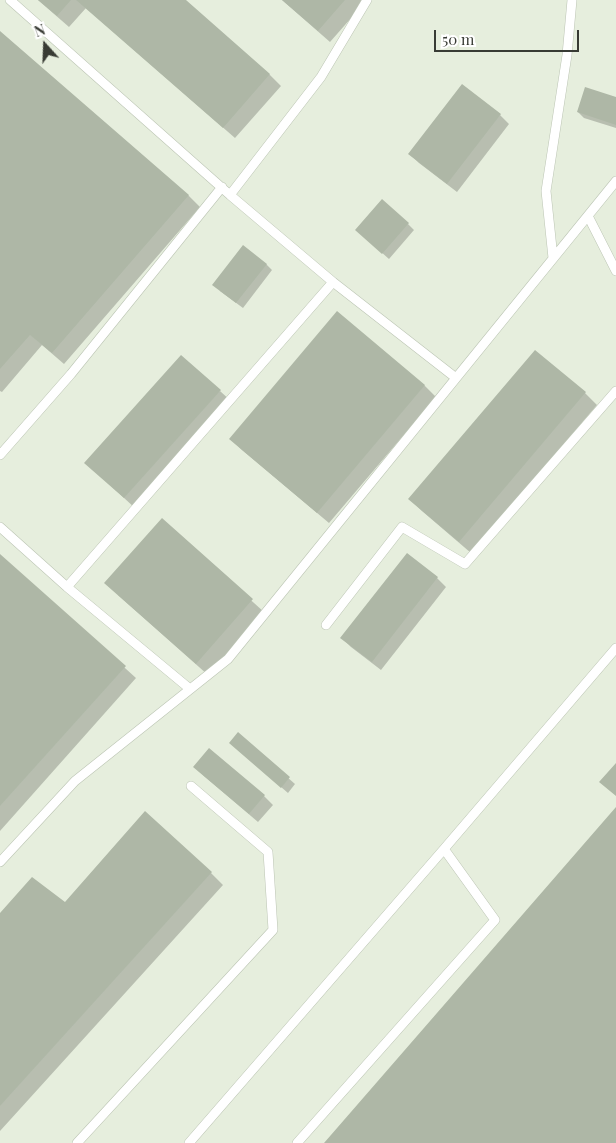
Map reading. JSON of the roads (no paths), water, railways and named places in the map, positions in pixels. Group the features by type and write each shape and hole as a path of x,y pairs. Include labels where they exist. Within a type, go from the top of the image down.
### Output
{"lane":[{"path":"10,0 230,195 333,282 456,378"},
{"path":"230,195 321,77 367,0"},
{"path":"553,258 546,191 568,55 572,0"},
{"path":"0,862 75,781 228,659 616,181"},
{"path":"0,455 71,374 222,187"},
{"path":"588,216 616,271"},
{"path":"67,588 333,282"},
{"path":"326,625 402,527 465,564 616,391"},
{"path":"0,527 67,588 190,689"},
{"path":"189,1143 616,648"},
{"path":"77,1143 273,930 268,852 191,786"},
{"path":"297,1143 495,920 444,849"}]}
